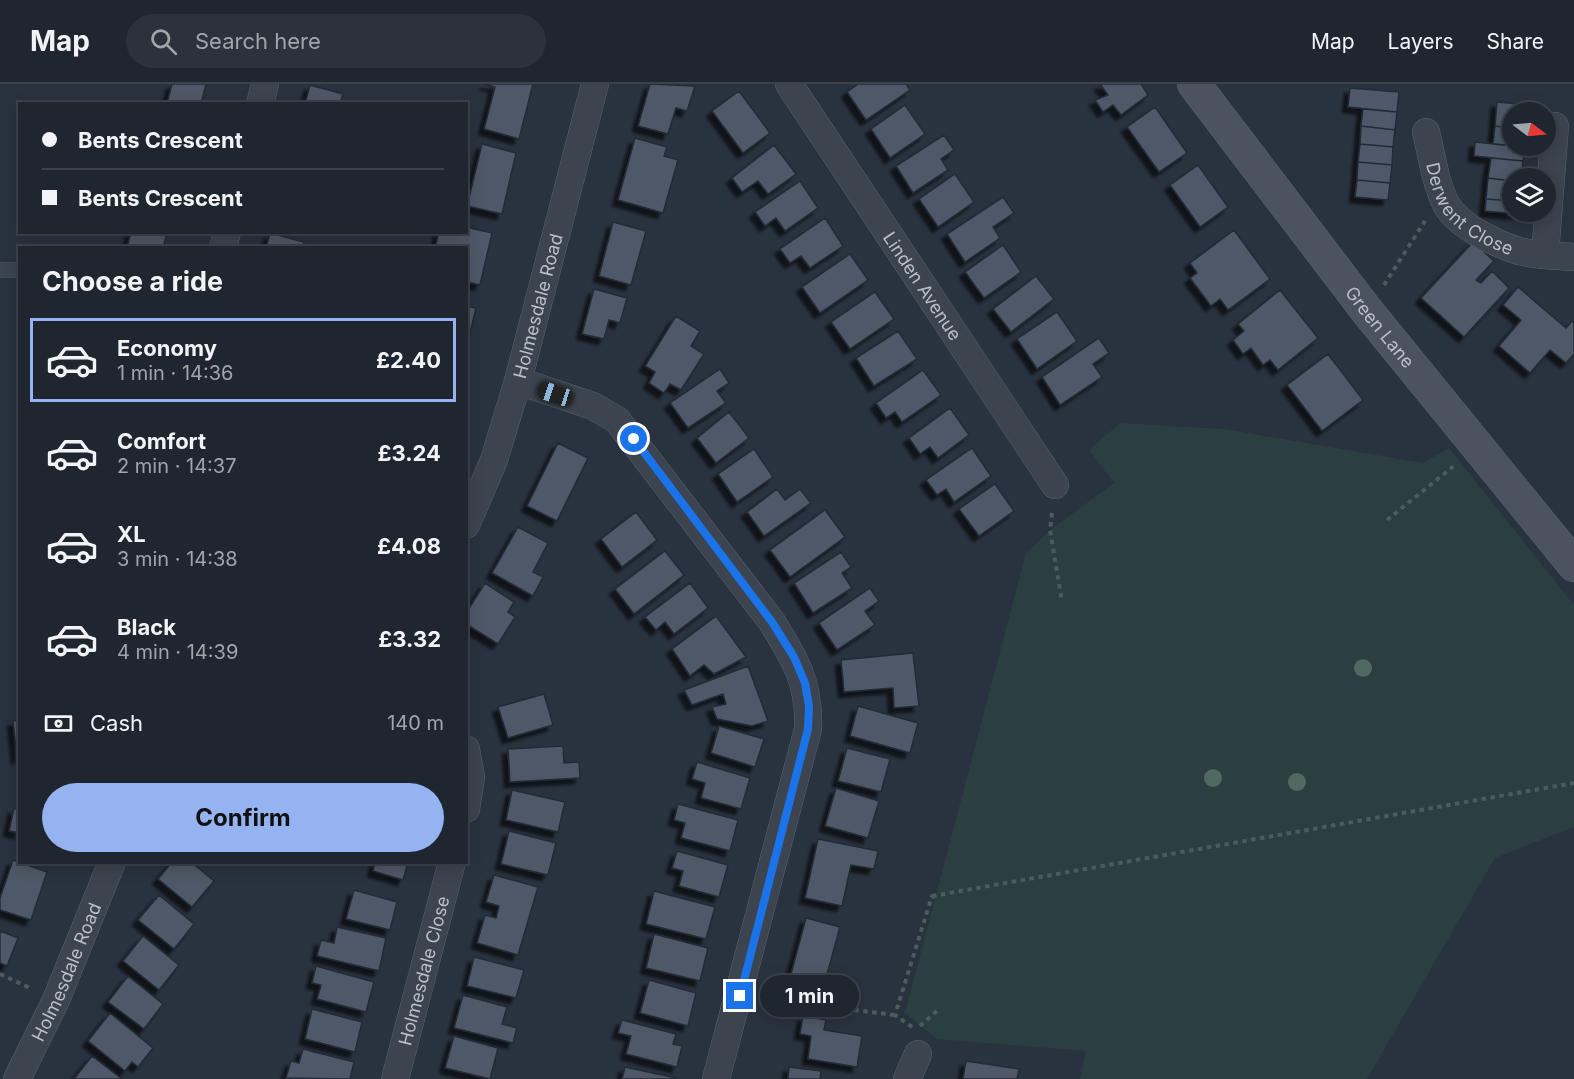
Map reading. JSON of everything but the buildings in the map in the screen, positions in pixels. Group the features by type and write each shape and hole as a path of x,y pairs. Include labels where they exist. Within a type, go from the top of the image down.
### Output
{"main road":[{"name":"Green Lane","path":"1194,84 1368,311 1479,445 1574,565"}],"street":[{"path":"260,102 265,84"},
{"name":"Holmesdale Road","path":"468,520 494,460 518,381 595,84"},
{"name":"Linden Avenue","path":"789,84 1055,485"},
{"name":"Derwent Close","path":"1426,132 1437,180 1447,205 1460,220 1492,239 1519,250 1574,257"},
{"name":"Derwent Close","path":"1545,255 1553,156"},
{"path":"518,381 593,406 616,420 772,622 794,657 805,683 809,706 808,729 740,996 716,1079"},
{"path":"468,760 471,777 468,796"},
{"name":"Holmesdale Road","path":"17,1079 56,1000 111,864"},
{"name":"Holmesdale Close","path":"395,1079 451,864"},
{"path":"907,1079 917,1042"}],"lane":[{"path":"0,270 16,270"}],"path":[{"path":"1368,311 1424,221 1447,205"},
{"path":"1387,520 1479,445"},
{"path":"1055,485 1050,530 1062,602"},
{"path":"896,1015 934,897 1574,783"},
{"path":"0,974 56,1000"},
{"path":"740,996 896,1015 917,1042"}],"green space":[{"path":"1120,423 1224,429 1423,463 1449,448 1574,605 1574,827 1495,858 1367,1079 1080,1079 1086,1051 937,1039 905,1013 1026,553 1050,530 1114,483 1089,450"}],"route":[{"path":"634,439 772,622 794,657 805,683 809,706 808,729 740,996"}]}
